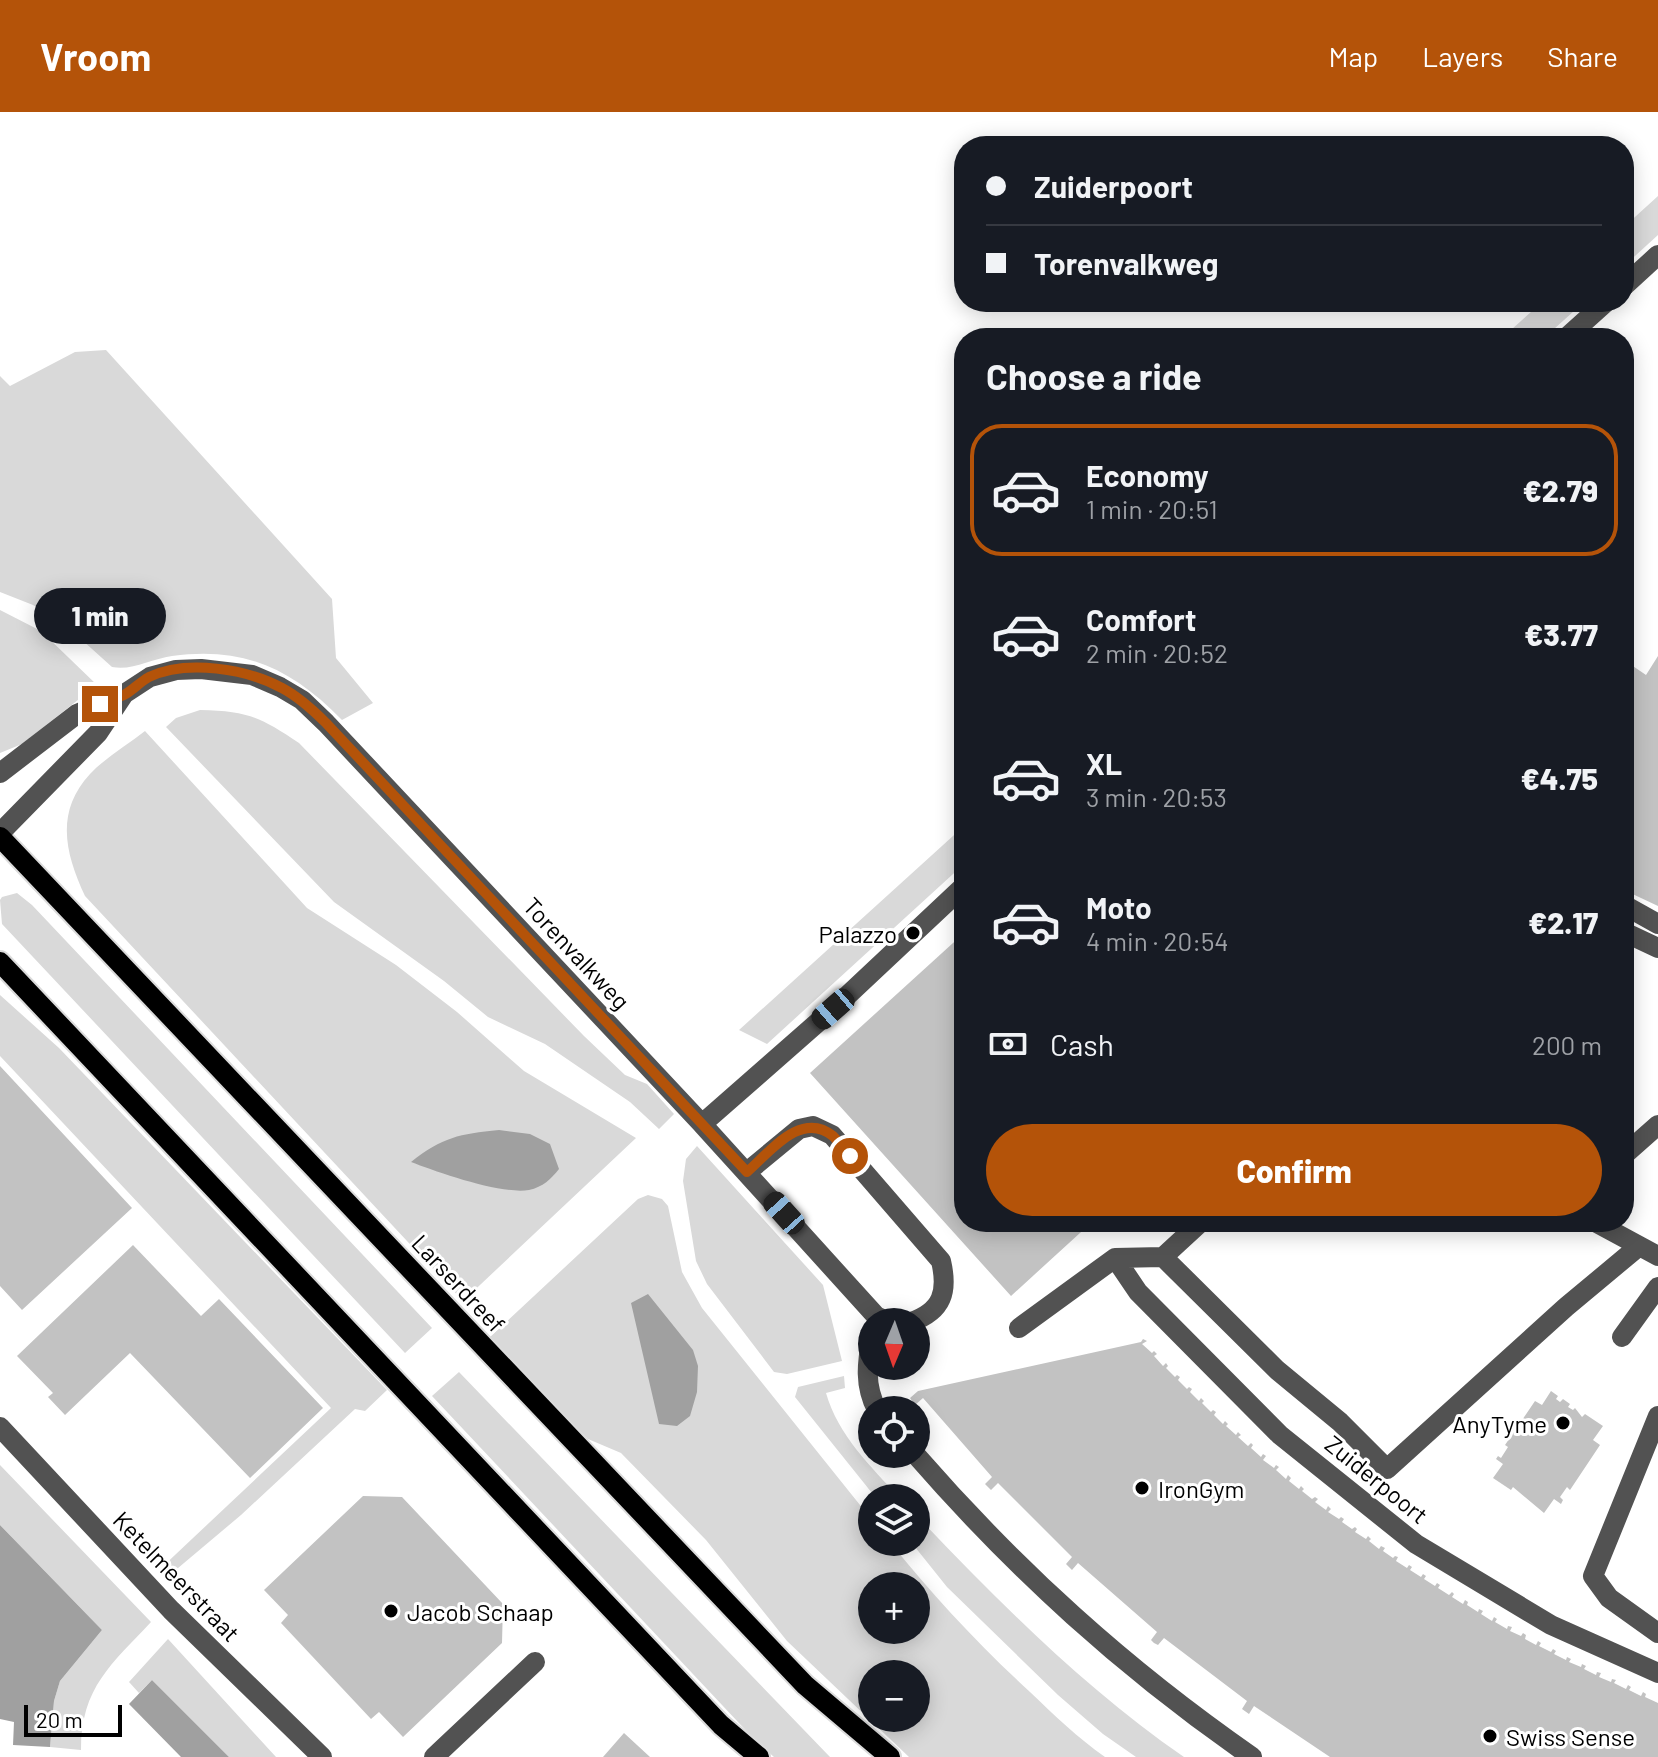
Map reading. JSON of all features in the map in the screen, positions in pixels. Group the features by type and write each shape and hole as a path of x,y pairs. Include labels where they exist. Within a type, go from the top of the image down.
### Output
{"main road":[{"name":"Larserdreef","path":"0,835 805,1685 890,1757"},
{"path":"0,962 721,1725 759,1757"}],"street":[{"path":"1634,277 1658,255"},
{"path":"1577,328 1595,312"},
{"name":"Torenvalkweg","path":"0,773 77,714 124,694 150,677 176,670 201,669 252,675 280,687 302,700 702,1124"},
{"name":"Torenvalkweg","path":"0,835 98,733 124,694"},
{"path":"864,1308 702,1124 833,1009 954,895"},
{"path":"1634,911 1658,924"},
{"path":"1634,937 1658,948"},
{"path":"1634,1146 1658,1125"},
{"path":"747,1172 799,1129 813,1126 832,1135 941,1261 946,1283 940,1303 930,1311"},
{"path":"1019,1328 1115,1258 1163,1257 1190,1232"},
{"path":"1612,1232 1658,1256"},
{"path":"1163,1257 1277,1370 1340,1422 1387,1469 1566,1307 1638,1247"},
{"name":"Zuiderpoort","path":"1115,1258 1138,1292 1280,1435 1416,1544 1551,1625 1658,1673"},
{"path":"1622,1337 1658,1287"},
{"path":"1658,1416 1593,1576 1609,1598 1658,1633"},
{"name":"Ketelmeerstraat","path":"0,1427 171,1610 322,1757"},
{"path":"927,1468 1026,1573 1128,1665 1252,1757"},
{"path":"434,1757 535,1662"}],"shaded area":[{"path":"1658,196 1658,235 1634,257 1634,218"},
{"path":"1531,312 1573,312 1555,328 1513,328"},
{"path":"106,350 332,599 336,658 373,703 342,720 304,687 265,665 244,658 198,654 112,667 61,621 33,605 0,592 0,376 10,386 75,352"},
{"path":"0,610 41,631 97,685 22,744 0,753"},
{"path":"200,710 253,717 299,743 584,1036 625,1075 647,1084 674,1114 659,1129 630,1102 545,1044 488,1017 444,981 334,902 166,727 176,718"},
{"path":"145,731 307,908 396,965 457,1012 524,1071 636,1138 463,1301 85,896 69,849 67,833 72,803 79,788 96,768"},
{"path":"954,835 954,873 767,1044 739,1030"},
{"path":"17,893 32,905 432,1328 405,1353 2,924 0,900"},
{"path":"0,995 59,1048 387,1390 365,1411 355,1409 241,1515 165,1579 158,1571 331,1408 0,1056"},
{"path":"499,1130 530,1134 550,1144 559,1169 538,1187 517,1191 470,1182 411,1162 452,1138"},
{"path":"697,1146 823,1285 842,1361 787,1374 774,1372 707,1284 696,1261 683,1181 686,1159"},
{"path":"648,1195 662,1199 668,1206 682,1272 702,1308 858,1503 858,1556 902,1556 915,1572 858,1572 858,1644 930,1644 930,1589 993,1656 1066,1726 1105,1757 909,1757 883,1732 930,1732 930,1660 858,1660 858,1709 787,1641 706,1540 621,1453 588,1439 489,1338 638,1199"},
{"path":"648,1294 693,1350 698,1366 697,1392 690,1416 677,1426 659,1424 631,1303"},
{"path":"459,1372 830,1757 774,1757 753,1738 432,1396"},
{"path":"844,1376 845,1388 826,1393 831,1408 858,1451 858,1468 873,1468 887,1484 865,1484 795,1397 798,1387"},
{"path":"0,1465 151,1622 101,1678 86,1709 81,1750 50,1747 54,1701 60,1681 102,1630 0,1525"},
{"path":"0,1525 102,1630 60,1681 54,1701 50,1747 13,1745 14,1722 0,1719"},
{"path":"930,1529 1011,1612 1078,1673 1147,1731 1184,1757 1136,1757 1103,1734 1058,1695 947,1587 922,1556 930,1556"},
{"path":"168,1639 276,1757 229,1757 152,1680 139,1693 129,1682"},
{"path":"152,1680 229,1757 181,1757 129,1704"}],"building":[{"path":"1658,656 1658,906 1634,895 1634,667 1646,675"},
{"path":"954,942 954,1232 1081,1232 1011,1296 810,1073"},
{"path":"0,1066 132,1208 22,1310 0,1286"},
{"path":"133,1245 201,1316 219,1299 323,1408 250,1478 130,1353 65,1415 48,1397 53,1393 17,1356"},
{"path":"1143,1339 1147,1341 1142,1344 1157,1354 1154,1356 1163,1366 1166,1363 1166,1368 1175,1377 1180,1377 1178,1380 1187,1389 1192,1389 1190,1392 1199,1401 1201,1398 1211,1412 1216,1412 1214,1415 1223,1424 1225,1421 1236,1435 1238,1432 1241,1435 1238,1437 1248,1446 1251,1443 1251,1448 1261,1457 1263,1454 1266,1456 1263,1460 1274,1468 1276,1465 1279,1467 1276,1470 1286,1479 1288,1475 1291,1478 1289,1481 1299,1489 1301,1486 1302,1491 1312,1499 1318,1499 1315,1502 1326,1510 1328,1506 1331,1509 1328,1512 1344,1519 1342,1522 1352,1529 1355,1527 1355,1532 1366,1539 1368,1536 1369,1541 1379,1549 1381,1546 1385,1548 1383,1551 1393,1558 1398,1557 1396,1561 1407,1568 1409,1565 1412,1567 1410,1570 1421,1577 1423,1574 1426,1576 1424,1579 1435,1586 1437,1583 1440,1585 1438,1588 1449,1595 1452,1592 1452,1597 1463,1604 1465,1600 1478,1612 1479,1609 1483,1611 1481,1614 1492,1621 1494,1617 1497,1619 1495,1622 1507,1629 1508,1626 1512,1627 1510,1631 1521,1636 1523,1633 1525,1639 1536,1645 1538,1641 1541,1643 1539,1646 1551,1652 1553,1649 1556,1651 1554,1654 1566,1660 1567,1657 1571,1659 1569,1662 1581,1667 1582,1664 1586,1666 1584,1669 1596,1675 1597,1672 1601,1673 1599,1677 1611,1682 1612,1679 1616,1680 1614,1683 1626,1689 1628,1685 1631,1687 1629,1690 1641,1696 1643,1692 1645,1697 1658,1703 1658,1757 1330,1757 1254,1706 1249,1714 1242,1709 1247,1701 1164,1638 1158,1645 1154,1643 1151,1640 1157,1632 1078,1563 1072,1570 1066,1564 1072,1557 998,1483 991,1490 985,1484 992,1477 930,1406 930,1396 912,1396 918,1391 1141,1342"},
{"path":"1551,1391 1558,1396 1556,1399 1560,1402 1563,1399 1582,1417 1585,1414 1603,1426 1593,1440 1600,1445 1570,1490 1567,1487 1560,1497 1563,1500 1561,1504 1554,1499 1544,1513 1513,1487 1511,1490 1493,1478 1503,1464 1496,1459 1498,1456 1501,1458 1508,1447 1505,1445 1535,1401 1542,1405"},
{"path":"363,1496 402,1497 503,1604 502,1643 403,1737 379,1712 371,1719 281,1623 288,1615 264,1590"},
{"path":"624,1733 650,1757 603,1757"}],"place":[{"name":"Palazzo","path":"913,933"},
{"name":"AnyTyme","path":"1563,1423"},
{"name":"IronGym","path":"1142,1488"},
{"name":"Jacob Schaap","path":"391,1611"},
{"name":"Swiss Sense","path":"1490,1736"}],"route":[{"path":"100,704 124,694 150,677 176,670 201,669 252,675 302,700 747,1172 787,1136 813,1126 832,1135 850,1156"}]}
